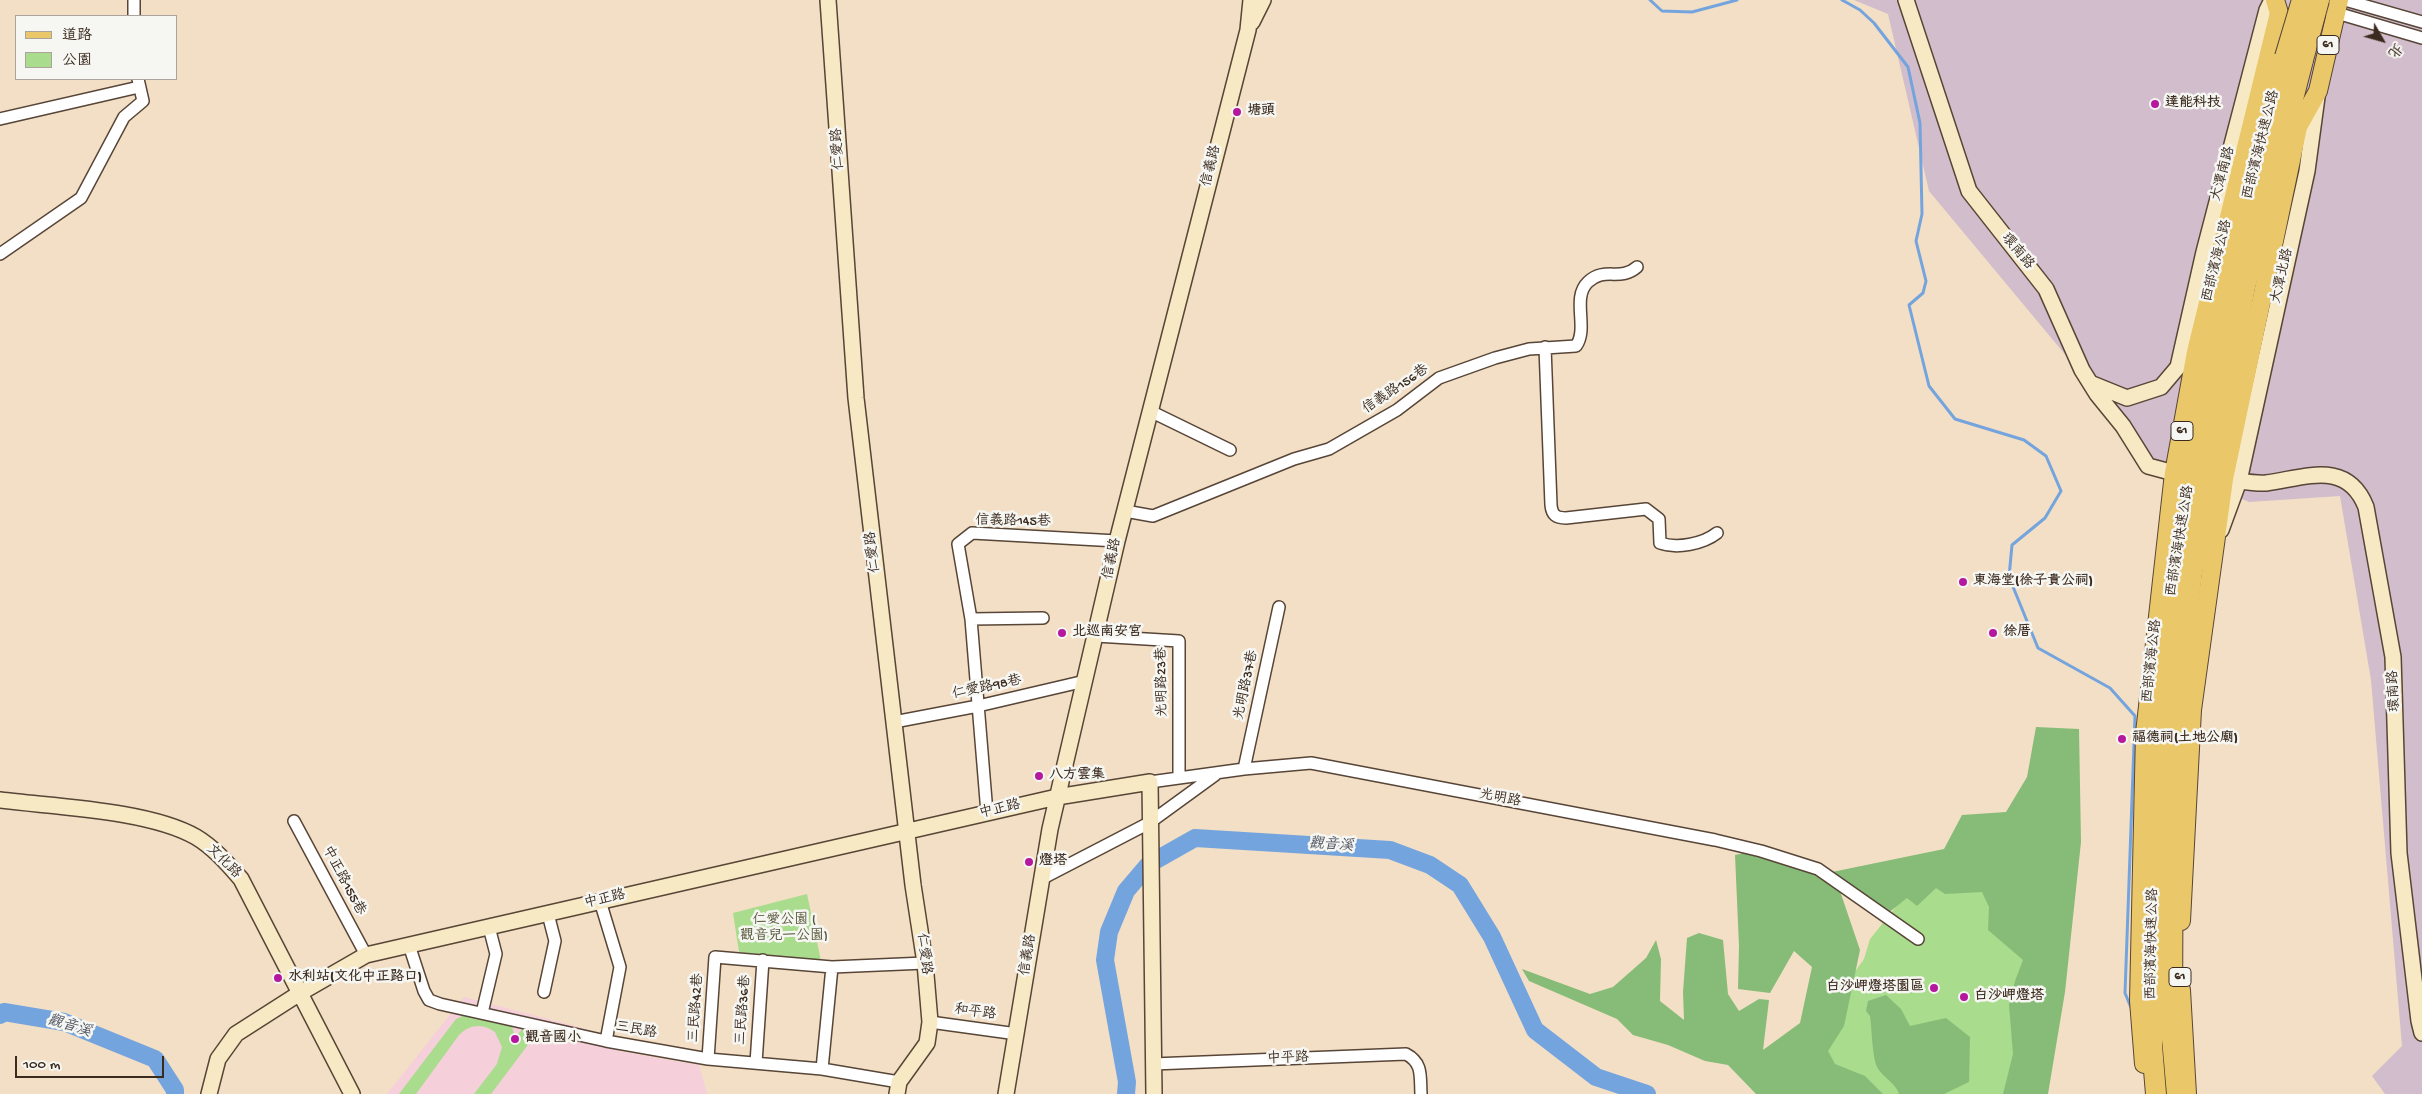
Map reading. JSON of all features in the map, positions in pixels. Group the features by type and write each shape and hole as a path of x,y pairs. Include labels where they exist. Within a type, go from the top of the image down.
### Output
{"highway":[{"name":"西部濱海快速公路","path":"2294,58 2302,0"},
{"name":"西部濱海快速公路","path":"2177,1094 2172,1038 2163,869 2158,732 2174,570 2226,287 2294,58 2319,0"},
{"name":"西部濱海快速公路","path":"2156,1094 2152,1046 2163,869"}],"main road":[{"name":"西部濱海公路","path":"2187,1094 2180,968 2163,869 2146,733 2174,473 2196,352 2279,13 2274,0"},
{"name":"西部濱海公路","path":"2146,1094 2139,1001 2192,710 2214,548 2232,480 2298,126 2318,91 2340,4"}],"street":[{"path":"134,0 134,15"},
{"name":"仁愛路","path":"828,0 856,398 906,832 925,963 930,1022 927,1043 898,1088"},
{"name":"信義路","path":"1006,1094 1041,879 1057,797 1117,541 1248,30 1251,0"},
{"name":"信義路","path":"1248,30 1263,0"},
{"name":"環南路","path":"1906,0 1969,191 2046,289 2082,370 2123,426 2148,466 2174,473"},
{"name":"大潭南路","path":"2090,383 2127,398 2161,387 2178,367 2206,243 2264,20 2274,0"},
{"path":"2290,0 2340,4 2422,22"},
{"path":"2340,4 2422,38"},
{"path":"0,119 138,83 143,101 124,117 81,198 0,254"},
{"name":"信義路156巷","path":"1125,510 1153,516 1294,459 1329,450 1397,410 1440,378 1495,358 1529,349 1574,347 1578,343 1581,293 1586,284 1603,273 1622,276 1637,266"},
{"path":"1545,348 1551,505 1554,515 1558,518 1566,518 1646,509 1659,518 1660,543 1667,546 1707,540 1717,533"},
{"path":"1150,411 1230,450"},
{"name":"環南路","path":"2232,480 2264,483 2322,474 2338,476 2350,483 2361,494 2366,507 2392,657 2396,718 2398,853 2417,1012 2422,1033"},
{"name":"信義路145巷","path":"970,619 958,544 972,533 1117,541"},
{"name":"光明路37巷","path":"1244,769 1279,608"},
{"path":"987,813 970,619 1043,618"},
{"name":"光明路23巷","path":"1096,636 1179,641 1180,775"},
{"name":"仁愛路98巷","path":"894,722 978,706 1085,681"},
{"name":"光明路","path":"1057,797 1244,769 1311,763 1715,840 1761,851 1818,869 1918,938"},
{"path":"1041,879 1150,830 1216,774"},
{"path":"1150,782 1154,1094"},
{"name":"中正路","path":"208,1094 218,1059 236,1034 300,993 366,956 1057,797"},
{"name":"文化路","path":"0,800 104,812 162,823 196,837 222,858 241,879 352,1094"},
{"name":"中正路155巷","path":"294,822 366,956"},
{"path":"600,901 620,967 606,1041"},
{"path":"544,992 555,941 548,914"},
{"path":"482,1013 496,954 489,927"},
{"name":"三民路","path":"409,945 424,991 429,1000 606,1041 708,1059 822,1068 898,1088"},
{"name":"三民路42巷","path":"708,1059 715,957 832,967 925,963"},
{"name":"三民路36巷","path":"756,1063 763,960"},
{"path":"822,1068 832,967"},
{"name":"和平路","path":"930,1022 1017,1034"},
{"name":"中平路","path":"1153,1064 1406,1054 1416,1059 1420,1066 1421,1094"}],"shaded area":[{"path":"1854,0 2422,0 2422,1094 2385,1094 2372,1076 2402,1046 2371,680 2340,496 2249,502 2152,459 1929,191 1888,14"},
{"name":"觀音國小","path":"464,997 579,1027 619,1051 699,1065 707,1094 387,1094"}],"green space":[{"path":"2036,727 2079,729 2081,842 2065,992 2048,1094 2003,1094 2013,1054 2009,1005 2023,960 1988,930 1989,907 1982,892 1945,894 1936,888 1917,906 1907,898 1887,914 1832,872 1944,849 1962,815 2006,812 2027,777"},
{"path":"1744,853 1814,873 1840,891 1860,950 1844,1026 1828,1051 1835,1064 1865,1076 1883,1094 1756,1094 1728,1065 1705,1061 1668,1045 1633,1035 1617,1019 1529,981 1522,969 1590,994 1613,987 1646,958 1656,940 1661,959 1660,1001 1684,1020 1683,992 1687,938 1699,933 1723,940 1728,994 1739,1011 1759,999 1769,1000 1763,1050 1800,1023 1812,967 1794,951 1770,993 1738,989 1739,946 1735,855"},
{"name":"白沙岬燈塔園區","path":"1939,875 1970,889 1988,893 2029,952 2015,1094 1766,1094 1864,959 1870,939 1907,893 1921,902"},
{"name":"仁愛公園 ( 觀音兒一公園)","path":"807,894 821,961 739,952 733,913"},
{"path":"1886,995 1901,1009 1910,1026 1946,1018 1970,1037 1969,1082 1944,1094 1899,1094 1898,1090 1882,1074 1875,1062 1870,1016 1866,1011 1868,1001"},
{"path":"465,1015 512,1026 515,1038 526,1024 539,1030 491,1094 474,1094 497,1064 502,1047 495,1032 486,1027 477,1026 463,1031 459,1035 416,1094 399,1094 456,1019"}],"waterway":[{"path":"1650,0 1662,11 1692,12 1737,0"},
{"path":"1842,0 1860,10 1874,23 1908,67 1920,123 1922,214 1916,241 1926,281 1923,293 1909,305 1929,386 1955,419 2024,440 2046,456 2061,491 2045,518 2012,545 2009,577 2038,648 2110,688 2135,716 2125,993 2132,1010"},
{"name":"觀音溪","path":"1126,1094 1127,1082 1105,960 1109,932 1126,891 1149,864 1195,838 1390,850 1430,865 1460,885 1492,937 1535,1030 1596,1077 1647,1094"},
{"name":"觀音溪","path":"0,1015 4,1012 64,1022 155,1059 175,1090 175,1094"}],"place":[{"name":"達能科技","path":"2155,104"},
{"name":"塘頭","path":"1237,112"},
{"name":"東海堂(徐子貴公祠)","path":"1963,582"},
{"name":"北巡南安宮","path":"1062,633"},
{"name":"徐厝","path":"1993,633"},
{"name":"福德祠(土地公廟)","path":"2122,739"},
{"name":"八方雲集","path":"1039,776"},
{"name":"燈塔","path":"1029,862"},
{"name":"水利站(文化中正路口)","path":"278,978"},
{"name":"白沙岬燈塔園區","path":"1934,988"},
{"name":"白沙岬燈塔","path":"1964,997"},
{"name":"觀音國小","path":"515,1039"}]}
